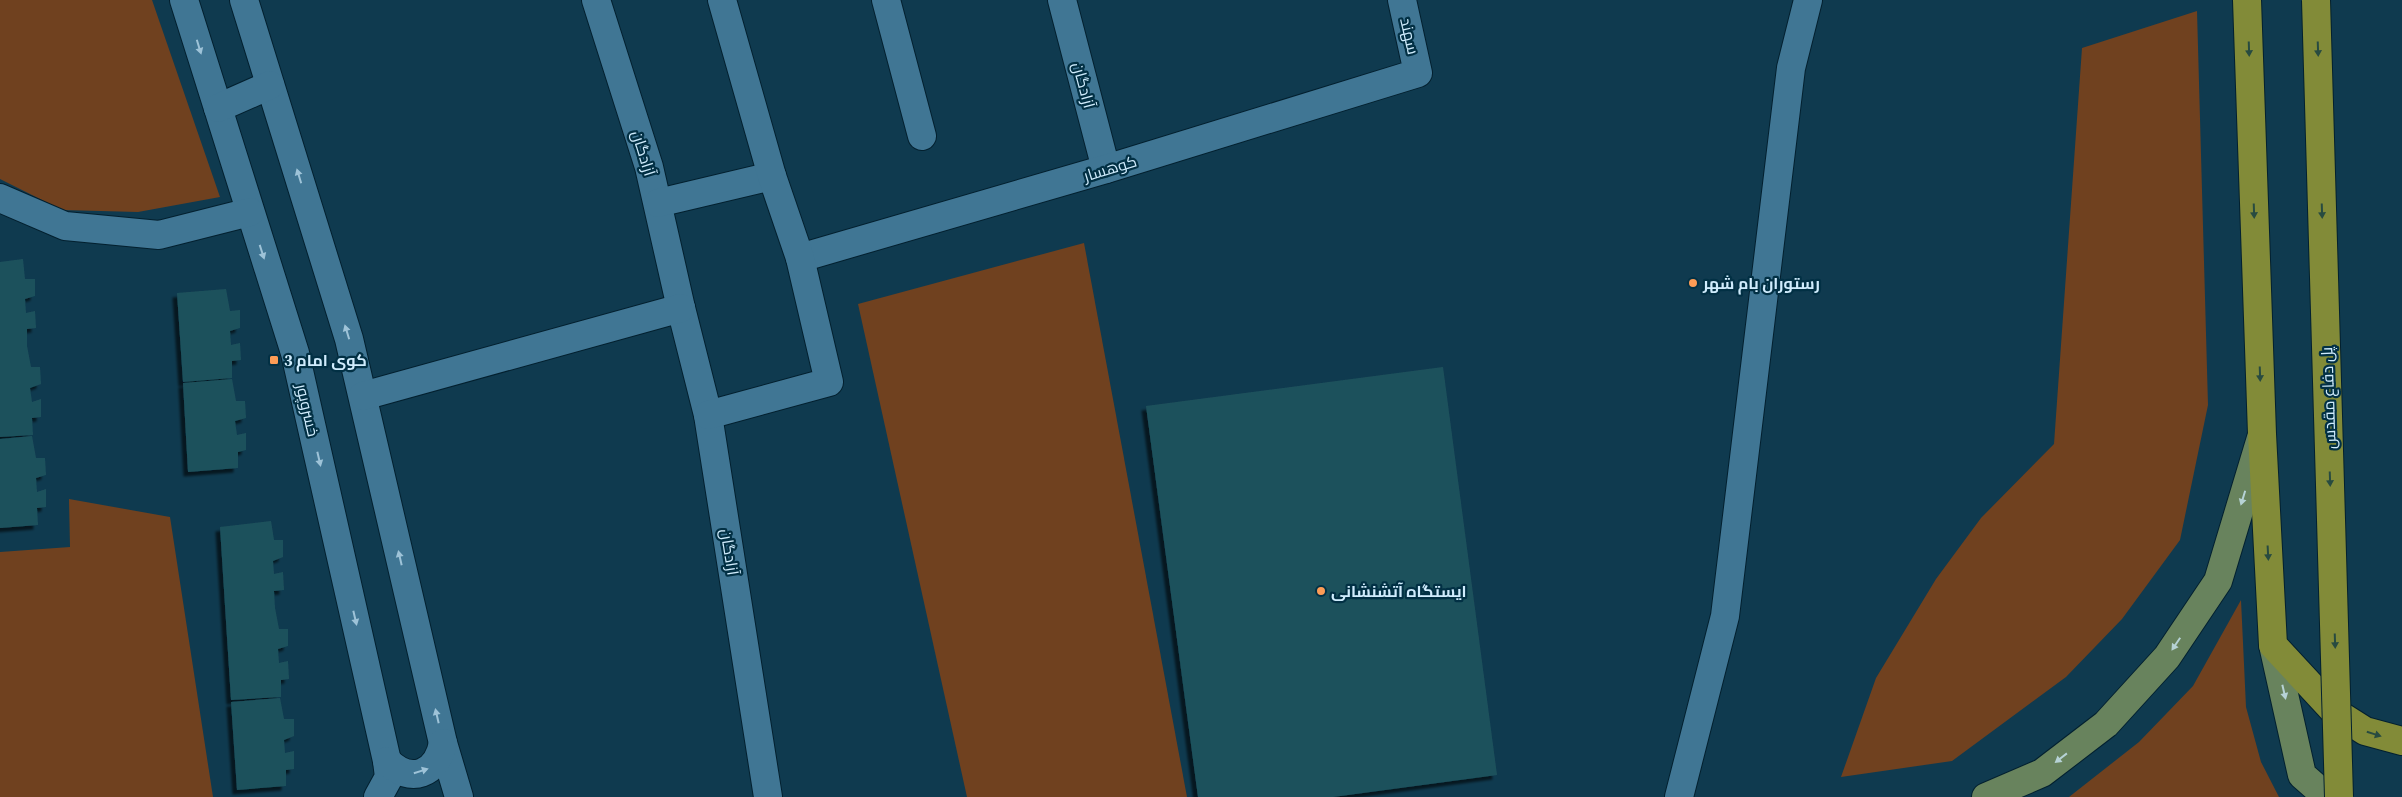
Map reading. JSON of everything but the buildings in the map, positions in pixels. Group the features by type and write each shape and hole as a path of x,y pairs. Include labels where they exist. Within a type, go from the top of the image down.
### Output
{"highway":[{"path":"2247,0 2262,434 2273,645 2335,712 2365,731 2402,741"},
{"name":"پل دفاع مقدس","path":"2316,0 2339,797"}],"main road":[{"path":"1986,797 2042,773 2106,724 2167,657 2218,581 2262,434"},
{"path":"2273,645 2302,775 2327,797"}],"street":[{"name":"خسروپور","path":"184,0 295,354 387,761 389,777 378,797"},
{"path":"244,0 350,339 443,743 459,797"},
{"name":"آزادگان","path":"596,0 649,167 708,416 768,797"},
{"path":"708,416 829,382 800,258 772,176 722,0"},
{"path":"886,0 922,136"},
{"name":"آزادگان","path":"1062,0 1106,169"},
{"name":"سهند","path":"1402,0 1418,73"},
{"path":"1679,797 1725,616 1791,68 1808,0"},
{"name":"کوهسار","path":"800,258 1106,169 1418,73"},
{"path":"218,108 270,85"},
{"path":"658,203 772,176"},
{"path":"0,198 65,226 159,235 250,212"},
{"path":"363,396 681,308"},
{"path":"387,761 395,769 405,774 427,771 436,764 443,743"}],"shaded area":[{"path":"0,0 152,0 220,197 138,212 62,210 0,179"},
{"path":"2197,11 2208,405 2180,540 2122,619 2066,677 1952,761 1841,777 1876,678 1936,579 1981,518 2054,444 2082,48"},
{"path":"1084,243 1187,797 967,797 858,304"},
{"path":"69,499 170,517 213,797 0,797 0,552 70,547"},
{"path":"2241,600 2246,707 2261,762 2279,797 2069,797 2139,742 2193,686"}],"place":[{"name":"رستوران بام شهر","path":"1693,283"},
{"name":"کوی امام 3","path":"274,360"},
{"name":"ایستگاه آتشنشانی","path":"1321,591"}]}
